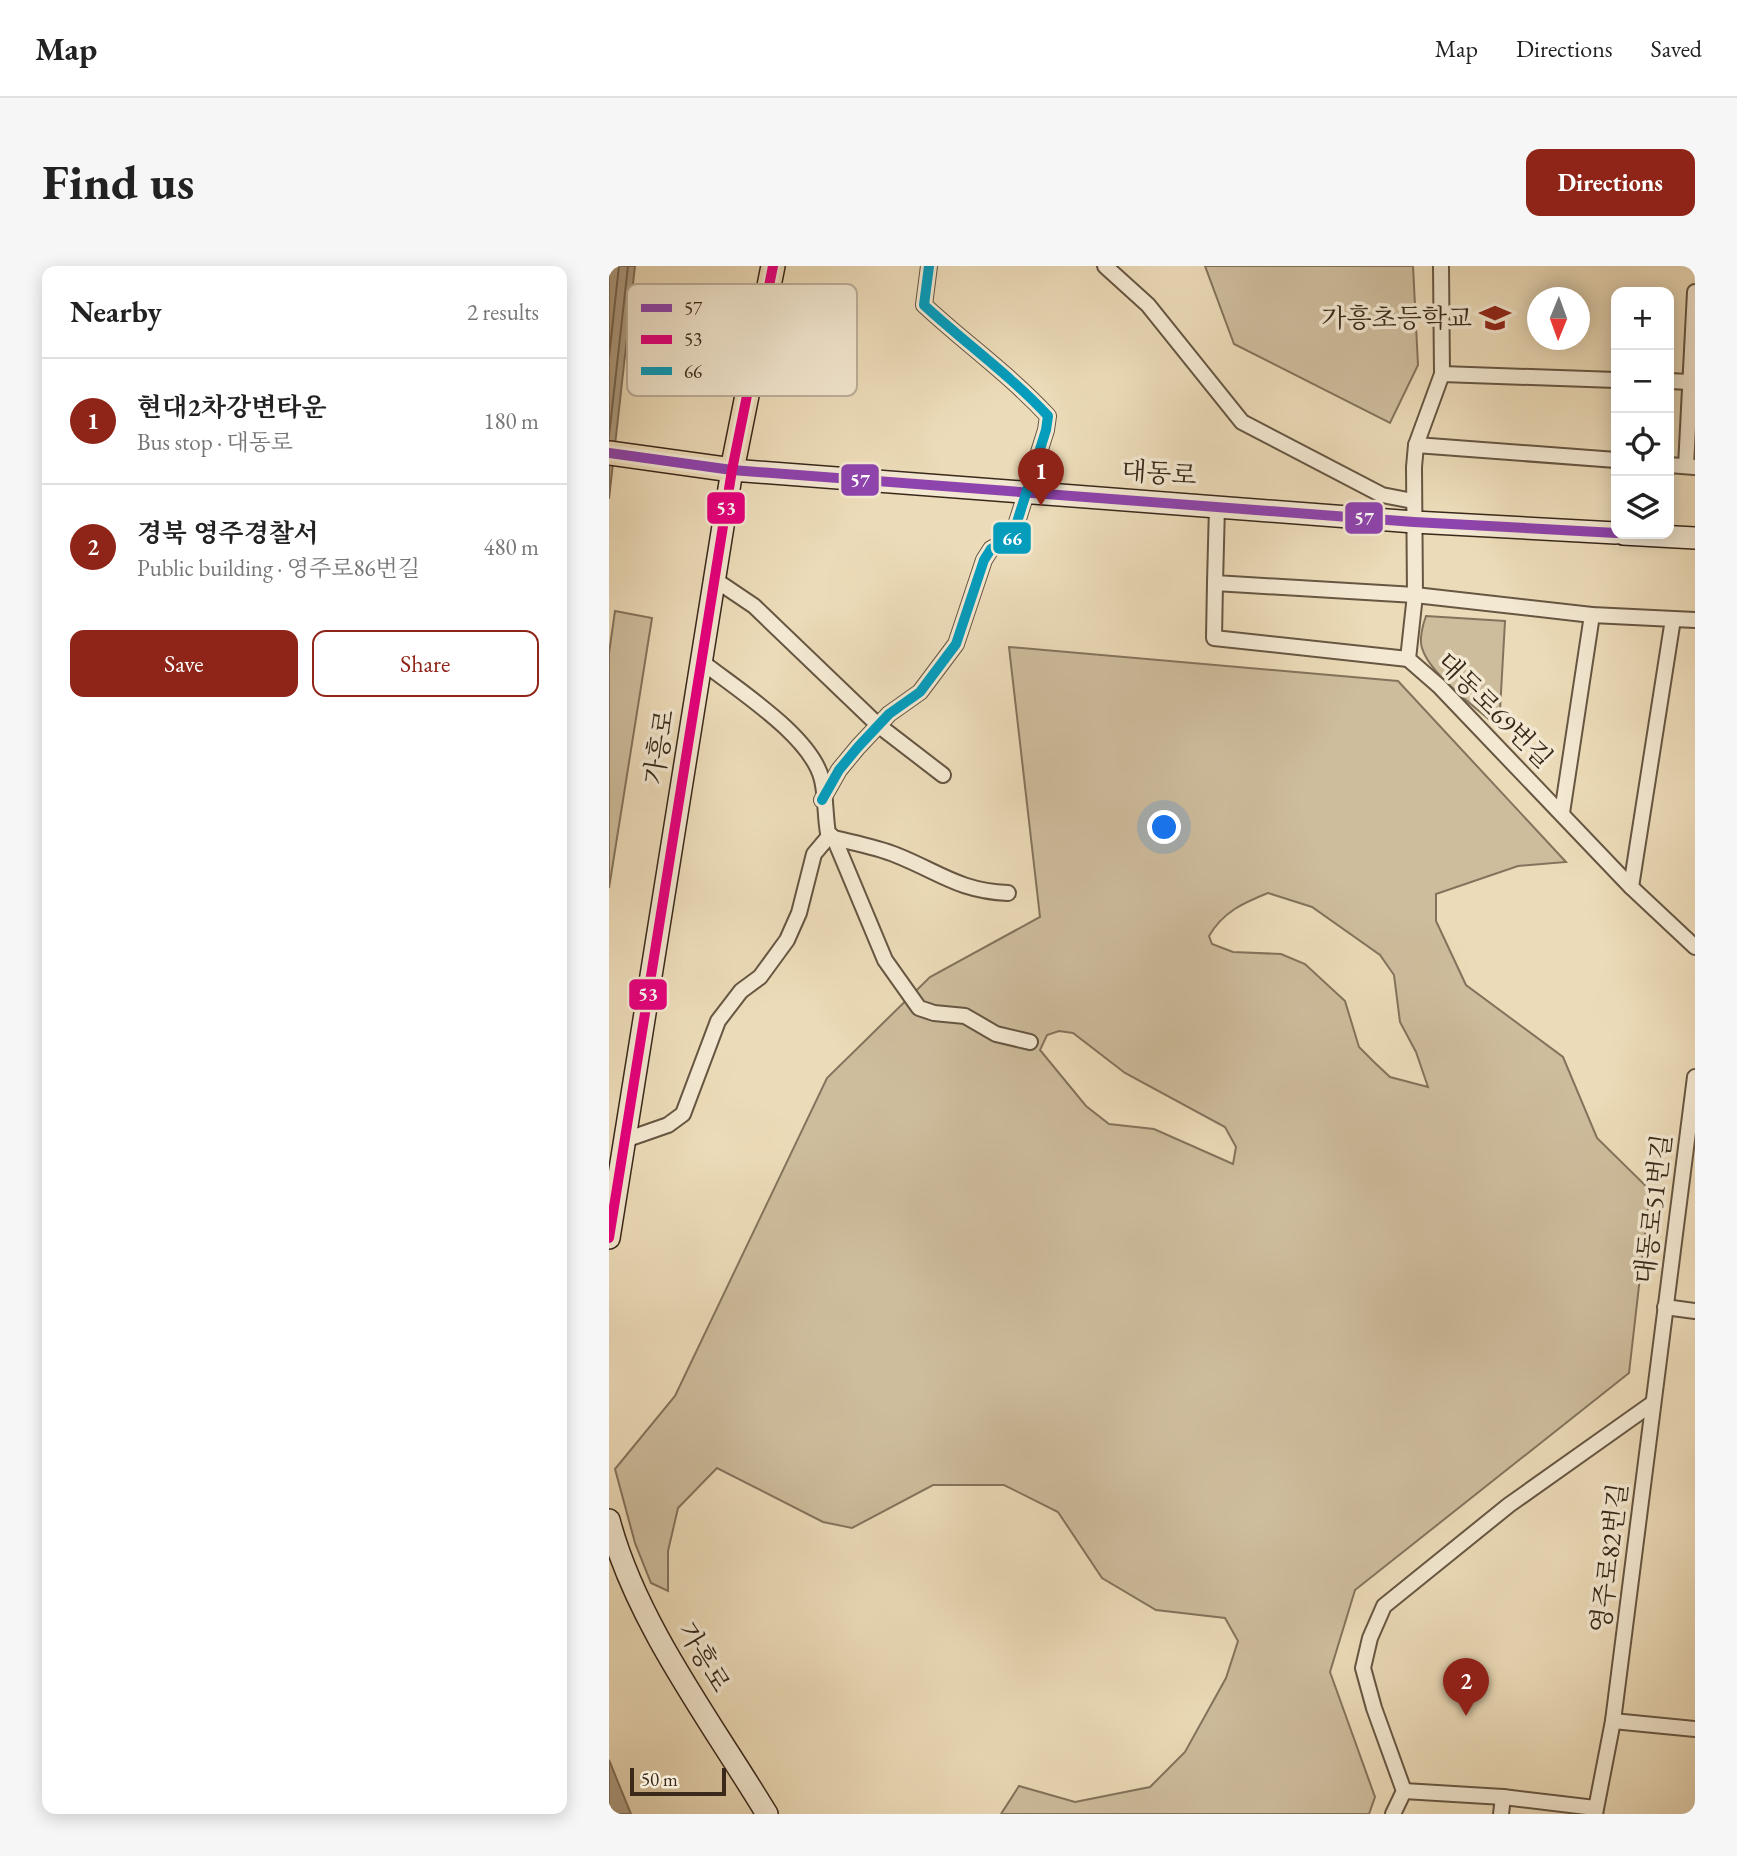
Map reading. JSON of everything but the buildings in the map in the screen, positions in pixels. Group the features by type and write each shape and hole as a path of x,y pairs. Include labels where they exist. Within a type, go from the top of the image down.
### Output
{"main road":[{"name":"가흥로","path":"769,284 773,266"},
{"name":"가흥로","path":"609,1238 714,579 747,396"},
{"name":"대동로","path":"609,453 732,470 1217,506 1414,511 1611,532"},
{"path":"1674,537 1695,538"},
{"name":"가흥로","path":"609,1520 617,1553 641,1606 767,1814"}],"street":[{"path":"822,800 839,770 878,725 919,692 956,644 984,560 991,549 1012,538 1048,416 1002,369 923,305 929,266"},
{"path":"1105,266 1148,305 1242,422 1414,511"},
{"path":"1441,266 1443,374 1611,380"},
{"path":"1690,466 1689,382 1695,292"},
{"name":"대동로69번길","path":"1443,374 1416,445 1415,595 1408,659 1439,686 1631,887 1695,947"},
{"path":"1674,381 1689,382"},
{"path":"1416,445 1611,460"},
{"path":"1217,506 1214,638 1408,659"},
{"path":"714,579 754,606 878,725 943,775"},
{"path":"1215,583 1415,595 1592,615 1695,620"},
{"name":"대동로69번길","path":"1562,813 1592,615"},
{"path":"1631,887 1672,619"},
{"path":"701,661 784,725 803,745 822,779 822,800 832,836 885,960 919,1007 934,1013 965,1016 996,1034 1030,1042"},
{"path":"625,1140 668,1125 683,1114 718,1021 741,991 760,977 787,940 799,913 814,854 832,836"},
{"path":"832,836 895,854 970,889 1008,893"},
{"name":"대동로51번길","path":"1665,1307 1695,1077"},
{"path":"1665,1307 1695,1311"},
{"name":"영주로82번길","path":"1595,1811 1613,1721 1665,1307"},
{"path":"1393,1814 1403,1791 1363,1668 1370,1638 1384,1606 1509,1505 1653,1403"},
{"path":"1613,1721 1695,1729"},
{"path":"1403,1791 1503,1797 1595,1811"},
{"path":"1501,1814 1503,1797"}],"shaded area":[{"path":"1205,266 1413,266 1418,365 1390,423 1234,344"},
{"path":"615,611 652,618 609,888 609,653"},
{"path":"1426,616 1505,621 1499,728 1434,669 1422,648"},
{"path":"1009,647 1398,681 1566,862 1518,866 1436,894 1436,921 1466,985 1563,1057 1597,1138 1650,1190 1629,1373 1355,1590 1330,1672 1375,1797 1369,1814 1001,1814 1019,1786 1075,1802 1150,1787 1185,1752 1226,1678 1238,1641 1225,1618 1156,1610 1102,1578 1058,1512 1004,1485 933,1485 852,1528 823,1522 717,1468 678,1508 668,1551 668,1591 651,1583 635,1543 615,1469 675,1396 827,1078 930,977 1040,917","holes":["1268,893 1312,907 1380,955 1394,975 1400,1022 1416,1052 1428,1087 1390,1077 1359,1047 1345,1001 1305,964 1281,954 1233,952 1212,944 1209,936 1227,914","1059,1031 1073,1033 1125,1073 1225,1127 1236,1147 1233,1164 1154,1129 1109,1124 1086,1106 1040,1050 1047,1035"]}],"water":[{"path":"609,266 635,266 633,284 627,284 627,338 609,499"},
{"path":"609,1760 631,1814 609,1814"}],"transit line":[{"name":"53","path":"769,284 773,266"},
{"name":"66","path":"822,800 839,770 858,747 889,714 920,692 956,644 984,560 991,549 1012,538 1046,430 1048,416 924,305 929,266"},
{"name":"53","path":"609,1238 732,470 747,396"},
{"name":"57","path":"609,453 732,470 1414,522 1611,533"}],"place":[{"name":"가흥초등학교","path":"1495,318"},
{"name":"현대2차강변타운","path":"1041,506"},
{"name":"경북 영주경찰서","path":"1466,1716"}]}
